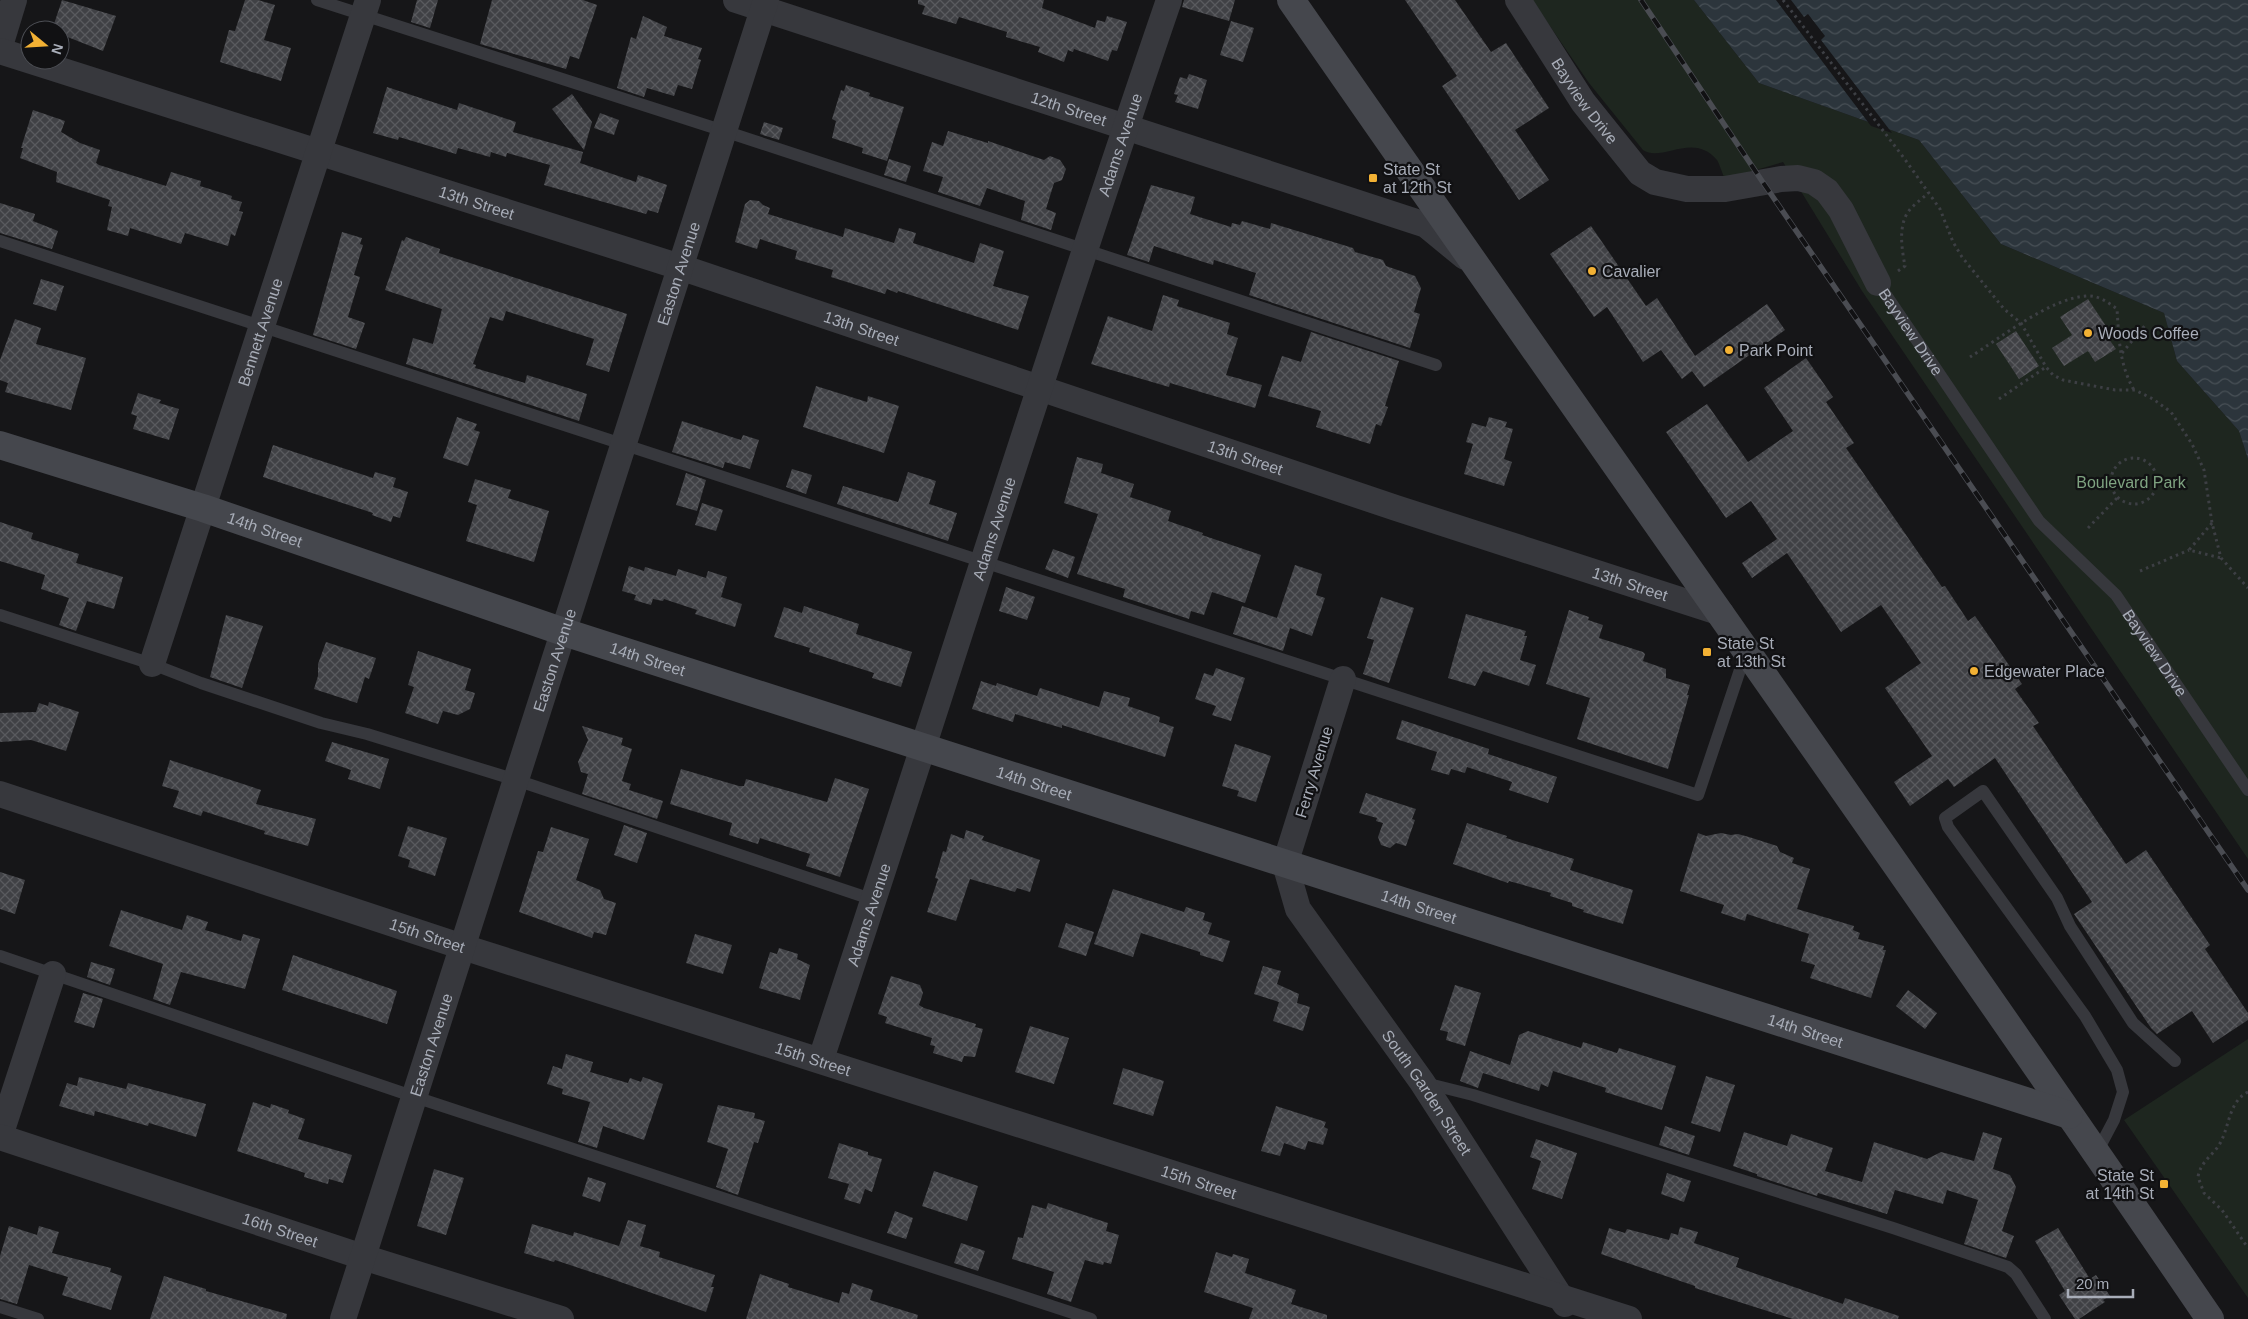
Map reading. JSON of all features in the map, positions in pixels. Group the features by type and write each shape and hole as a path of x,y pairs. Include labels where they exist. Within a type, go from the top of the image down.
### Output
{"street":[{"path":"0,46 14,0"},
{"name":"12th Street","path":"736,0 765,4 1426,225 1475,265"},
{"name":"Adams Avenue","path":"820,1059 924,747 1083,251 1169,0"},
{"path":"1291,0 1475,265 1747,650 2210,1319"},
{"name":"Bayview Drive","path":"1518,0 1583,102 1640,173 1655,182 1687,189 1725,189 1780,179 1798,178 1814,182 1826,191 1841,210 1878,284"},
{"name":"Easton Avenue","path":"343,1319 765,4"},
{"name":"Bennett Avenue","path":"152,664 366,7"},
{"name":"13th Street","path":"0,51 680,267 1396,508 1721,613"},
{"name":"14th Street","path":"0,445 203,508 564,632 2070,1115"},
{"name":"Ferry Avenue","path":"1284,864 1343,679"},
{"name":"15th Street","path":"0,794 463,946 820,1059 1568,1309 1629,1319"},
{"name":"South Garden Street","path":"1284,864 1298,909 1422,1082 1568,1309"},
{"path":"0,1137 53,974"},
{"name":"16th Street","path":"0,1137 363,1257 561,1319"}],"lane":[{"path":"317,0 366,7 1083,251 1436,365"},
{"path":"0,241 1698,795 1747,650"},
{"name":"Bayview Drive","path":"1878,284 2039,521 2116,595 2248,790"},
{"path":"0,615 152,664 201,683 321,723 367,734 516,780 874,900"},
{"path":"2096,1154 2114,1120 2123,1092 2117,1070 2085,1016 1948,827 1946,818 1983,791 2057,898 2070,926 2133,1023 2175,1061"},
{"path":"0,956 415,1097 1092,1319"},
{"path":"1422,1082 1482,1098 1893,1228 2008,1267 2016,1274 2045,1319"},
{"path":"0,1307 38,1319"}],"path":[{"path":"1784,0 1904,158 1940,209 1953,242 1962,257 2004,309 2021,323 2046,367 2053,375 2064,380 2115,390 2135,390 2153,399 2171,412 2192,444 2204,470 2212,523 2221,558 2248,588"},
{"path":"1905,266 1902,234 1908,212 1928,193"},
{"path":"1970,357 2021,323 2071,299 2087,295 2104,299 2117,309 2118,338 2124,373 2135,390"},
{"path":"2122,353 2147,323"},
{"path":"1999,398 2046,367"},
{"path":"2125,457 2144,458 2157,472 2156,490 2142,504 2124,504 2118,497 2111,490 2112,471 2125,457"},
{"path":"2088,528 2118,497"},
{"path":"2140,571 2189,550 2212,523"},
{"path":"2189,550 2221,558"},
{"path":"2247,1246 2222,1210 2204,1193 2198,1177 2202,1165 2221,1141 2235,1103 2248,1092"}],"green space":[{"name":"Boulevard Park","path":"1532,0 1694,0 1759,83 1919,140 2001,244 2164,313 2177,361 2239,431 2248,459 2248,859 1862,291 1783,162 1725,179 1717,160 1708,152 1698,148 1678,149 1659,153 1643,150 1589,83"},
{"path":"2248,1039 2248,1298 2124,1120"}],"water":[{"path":"1694,0 2248,0 2248,459 2239,431 2177,361 2164,313 2001,244 1919,140 1759,83"}],"pier":[{"path":"1776,0 1791,0 1804,17 1808,14 1825,36 1821,40 1892,133 1871,126"}],"building":[{"path":"62,0 116,16 103,51 70,38 70,20 55,20"},
{"path":"245,0 258,0 275,5 264,40 291,48 281,81 220,62 229,30 235,31"},
{"path":"417,0 438,0 430,28 411,22"},
{"path":"492,0 583,0 597,5 579,59 570,56 566,69 480,44"},
{"path":"918,0 1044,0 1042,8 1095,28 1097,20 1105,22 1107,16 1127,22 1117,51 1112,50 1108,61 1074,49 1073,52 1068,50 1064,62 1038,52 1040,47 1006,37 1007,32 959,17 956,24 922,14 925,6 918,4"},
{"path":"1184,0 1235,0 1229,21 1182,7"},
{"path":"1405,0 1455,0 1491,52 1506,43 1549,108 1515,130 1549,180 1519,200 1442,86 1457,76"},
{"path":"643,16 667,27 664,36 702,48 698,59 701,60 692,89 678,85 674,96 647,88 644,97 617,88 631,37 636,39"},
{"path":"1231,21 1254,28 1243,62 1220,55"},
{"path":"1189,74 1207,80 1198,109 1175,102 1178,95 1174,94 1180,77 1187,79"},
{"path":"846,85 870,93 869,96 904,107 887,161 862,153 863,148 832,138 836,121 832,119 841,90 844,91"},
{"path":"387,87 457,110 459,103 516,122 513,132 583,152 580,163 636,182 638,175 667,185 658,213 648,210 646,214 544,185 550,165 507,153 506,157 491,152 490,157 458,148 456,154 399,137 398,140 373,133"},
{"path":"572,94 592,122 584,150 552,109"},
{"path":"33,110 65,121 61,132 80,143 100,150 96,163 99,165 166,186 171,172 201,181 200,186 232,196 231,199 242,202 239,211 243,212 235,236 231,234 228,246 185,233 181,244 130,228 128,236 107,230 112,207 108,206 110,200 56,182 57,172 20,158 23,148 21,148"},
{"path":"600,113 619,120 614,135 594,128"},
{"path":"764,122 783,128 779,140 760,134"},
{"path":"948,131 988,143 988,141 1044,160 1050,156 1060,160 1066,169 1062,180 1054,183 1046,209 1056,213 1051,230 1021,220 1025,201 987,188 980,206 938,192 943,177 923,171 932,142 943,146"},
{"path":"889,159 911,166 906,182 884,175"},
{"path":"1151,185 1195,197 1190,214 1231,227 1232,223 1240,225 1242,221 1270,229 1271,223 1353,248 1355,252 1383,260 1386,266 1415,276 1421,288 1414,312 1420,314 1410,348 1249,295 1256,273 1214,260 1213,265 1154,246 1149,262 1127,255"},
{"path":"750,200 759,201 770,208 768,214 843,237 845,228 894,243 899,228 916,233 913,243 974,263 980,243 1004,251 993,286 1029,296 1018,330 898,291 897,293 887,289 885,294 831,277 833,270 795,259 797,251 760,239 757,249 735,242 745,204"},
{"path":"0,203 35,214 33,221 58,231 52,249 0,233"},
{"path":"1591,226 1646,306 1657,298 1695,356 1767,304 1785,330 1704,387 1692,371 1682,379 1661,350 1643,362 1607,307 1594,317 1550,254"},
{"path":"342,232 362,238 360,244 363,245 354,275 360,277 348,317 365,323 356,349 313,335"},
{"path":"406,237 440,249 439,253 627,314 609,372 586,365 594,339 506,311 503,321 490,317 473,364 476,365 475,368 525,383 527,375 587,394 579,421 406,364 413,338 433,344 442,309 385,290 402,240 404,241"},
{"path":"41,279 64,286 56,311 33,304"},
{"path":"1163,295 1179,300 1177,306 1230,323 1227,334 1238,338 1226,375 1262,385 1255,408 1170,383 1169,387 1091,364 1108,316 1152,331"},
{"path":"2088,299 2112,335 2108,338 2116,349 2095,362 2088,351 2064,366 2052,348 2072,335 2060,317"},
{"path":"15,319 41,328 36,344 86,358 71,410 5,392 8,383 0,380 0,360"},
{"path":"2016,331 2039,366 2019,379 1996,344"},
{"path":"1311,332 1399,361 1385,406 1388,407 1381,426 1376,424 1370,444 1316,427 1321,411 1268,396 1282,356 1301,362"},
{"path":"1806,358 1833,397 1826,402 1854,443 1846,448 1942,587 1945,586 1968,621 1975,616 2022,684 2015,689 2039,723 2033,726 2126,864 2146,850 2210,945 2205,949 2248,1013 2248,1020 2213,1043 2192,1011 2157,1034 2151,1028 2074,914 2092,902 1995,758 1954,787 1948,779 1910,806 1894,782 1932,756 1885,688 1921,663 1881,605 1841,632 1787,553 1752,578 1742,563 1777,539 1751,501 1726,518 1666,432 1707,404 1748,462 1793,431 1764,388"},
{"path":"816,386 867,402 868,396 899,406 884,453 803,427"},
{"path":"138,393 161,400 159,403 179,409 169,440 133,429 137,416 131,414"},
{"path":"457,417 477,424 474,430 480,432 468,466 443,458"},
{"path":"1489,417 1507,422 1505,427 1513,429 1504,459 1512,462 1504,486 1464,474 1473,444 1466,442 1472,423 1486,427"},
{"path":"682,421 741,440 743,435 759,440 750,469 725,462 723,468 672,452"},
{"path":"273,445 373,478 375,472 396,478 393,487 408,492 400,518 393,516 391,522 372,515 373,513 263,477"},
{"path":"1077,457 1103,464 1101,473 1134,484 1130,497 1171,511 1168,521 1261,555 1245,603 1212,592 1204,615 1191,611 1189,619 1123,597 1125,589 1077,574 1098,514 1064,503"},
{"path":"792,469 812,475 806,494 786,487"},
{"path":"908,472 936,481 929,504 957,513 948,541 837,504 843,486 898,502"},
{"path":"686,473 706,480 697,511 676,505"},
{"path":"475,479 511,490 508,498 549,511 534,562 466,541 477,505 468,502"},
{"path":"702,503 723,510 716,531 695,525"},
{"path":"0,522 33,533 31,539 79,554 76,563 123,577 114,609 87,601 76,631 59,625 69,598 41,589 45,575 0,561"},
{"path":"1053,549 1075,557 1068,578 1045,569"},
{"path":"1295,565 1322,574 1316,595 1325,598 1312,636 1290,628 1283,651 1233,634 1242,606 1277,618"},
{"path":"629,566 644,571 645,567 676,576 678,569 706,578 708,571 727,577 721,597 742,604 735,627 695,614 697,610 664,599 663,601 653,599 651,605 634,600 636,595 622,591"},
{"path":"1006,587 1035,597 1027,620 999,611"},
{"path":"1381,597 1414,608 1389,683 1363,674 1374,640 1367,638"},
{"path":"804,606 859,624 856,634 912,652 901,687 872,678 874,673 809,652 810,648 774,637 784,607 802,613"},
{"path":"1569,610 1589,617 1588,620 1603,625 1599,638 1643,652 1645,654 1643,661 1666,669 1666,678 1690,685 1687,695 1689,695 1668,769 1577,739 1590,698 1546,684"},
{"path":"1466,614 1526,631 1524,636 1527,636 1520,660 1536,665 1529,686 1483,671 1475,686 1448,678"},
{"path":"226,615 263,626 242,688 210,677"},
{"path":"326,642 376,658 369,679 365,677 357,703 314,689 318,676 318,664"},
{"path":"418,651 471,669 465,690 475,693 470,709 458,715 443,711 438,724 405,713 414,687 408,685"},
{"path":"1216,668 1245,678 1231,721 1212,715 1216,706 1195,699 1204,673 1213,676"},
{"path":"981,681 996,686 997,683 1037,696 1040,688 1099,707 1104,691 1130,698 1128,706 1160,717 1159,722 1174,727 1165,757 1062,725 1062,728 1015,714 1013,722 972,709"},
{"path":"49,702 79,712 66,751 31,740 0,742 0,713 36,712 39,703 48,706"},
{"path":"1402,720 1489,749 1488,754 1557,777 1548,803 1509,790 1512,782 1467,767 1465,773 1451,769 1449,775 1431,770 1437,752 1396,739"},
{"path":"582,726 623,738 621,745 632,749 622,781 631,784 629,790 663,801 657,819 582,794 588,774 581,772 578,762 588,740"},
{"path":"332,742 389,759 380,789 348,779 351,770 325,761"},
{"path":"1235,744 1271,756 1256,802 1237,796 1239,791 1222,786"},
{"path":"170,760 261,790 256,804 316,819 308,846 264,834 265,831 203,811 201,816 173,807 179,791 162,786"},
{"path":"681,769 739,786 744,786 746,779 827,802 835,778 869,789 840,877 806,866 810,854 760,838 758,844 729,835 732,823 670,804"},
{"path":"1366,793 1416,809 1412,819 1415,820 1406,846 1396,843 1390,848 1381,845 1378,837 1383,823 1376,821 1377,818 1359,813"},
{"path":"1467,823 1507,836 1506,838 1574,859 1570,870 1633,890 1623,924 1583,912 1584,910 1572,906 1572,903 1550,896 1551,893 1509,881 1508,883 1453,864"},
{"path":"624,825 647,833 637,863 614,855"},
{"path":"408,826 447,838 435,876 408,867 410,860 398,856"},
{"path":"551,827 589,839 576,880 600,890 604,899 616,903 606,935 594,932 592,938 519,912 538,851 543,852"},
{"path":"966,830 984,836 982,840 1040,860 1030,892 1017,888 1015,892 970,879 956,921 927,912 938,879 935,878 943,851 946,852 951,834 964,839"},
{"path":"1698,833 1706,836 1721,833 1738,834 1777,846 1780,852 1794,858 1792,863 1810,869 1797,909 1854,926 1853,930 1860,933 1858,939 1884,946 1883,950 1886,950 1871,998 1810,978 1815,965 1801,961 1809,934 1747,914 1745,921 1721,913 1724,905 1680,891"},
{"path":"0,872 25,880 15,914 0,909"},
{"path":"1113,889 1184,912 1186,907 1205,913 1203,920 1212,923 1208,934 1230,941 1223,962 1200,955 1200,952 1141,933 1133,957 1094,944"},
{"path":"121,910 182,930 187,915 208,922 205,930 241,941 243,934 260,939 245,989 181,972 170,1005 153,999 163,964 109,946"},
{"path":"1066,923 1094,932 1086,956 1058,947"},
{"path":"695,934 732,945 723,974 686,963"},
{"path":"779,948 798,954 797,959 810,965 800,1000 759,988 770,952 777,954"},
{"path":"293,955 397,991 387,1024 282,990"},
{"path":"91,962 115,969 110,985 87,977"},
{"path":"1263,966 1281,971 1277,984 1299,994 1297,1003 1310,1007 1303,1031 1273,1021 1279,1002 1254,994"},
{"path":"891,976 920,985 923,993 919,1005 924,1008 976,1024 975,1027 983,1029 975,1057 964,1056 962,1062 933,1053 935,1046 930,1045 932,1038 885,1023 887,1017 878,1014"},
{"path":"1455,985 1481,993 1465,1046 1446,1040 1448,1032 1440,1030"},
{"path":"1908,990 1937,1013 1925,1029 1896,1006"},
{"path":"83,993 103,999 94,1028 74,1022"},
{"path":"1030,1026 1069,1038 1054,1084 1015,1072"},
{"path":"1528,1031 1581,1048 1583,1042 1617,1053 1619,1048 1676,1066 1662,1110 1605,1092 1606,1088 1553,1071 1548,1087 1541,1084 1539,1091 1483,1073 1478,1088 1460,1081 1470,1051 1510,1065 1519,1035"},
{"path":"566,1054 593,1062 590,1072 628,1083 630,1078 641,1082 643,1077 663,1084 644,1140 603,1126 597,1148 578,1142 590,1102 562,1094 563,1089 547,1084 553,1066 562,1069"},
{"path":"1123,1068 1164,1081 1153,1116 1113,1104"},
{"path":"1706,1076 1735,1085 1720,1132 1691,1123"},
{"path":"79,1077 126,1089 128,1083 206,1104 196,1137 149,1123 148,1126 95,1111 94,1116 59,1106 67,1083 77,1086"},
{"path":"253,1102 270,1108 271,1104 289,1110 288,1113 305,1119 298,1139 352,1155 343,1183 329,1179 328,1184 304,1177 305,1173 237,1151"},
{"path":"718,1105 755,1113 754,1118 765,1121 758,1143 754,1142 738,1195 716,1187 728,1149 707,1142"},
{"path":"1276,1106 1326,1122 1324,1127 1328,1129 1323,1145 1308,1141 1305,1150 1284,1143 1280,1156 1261,1151"},
{"path":"1665,1126 1695,1136 1689,1155 1659,1145"},
{"path":"1744,1132 1787,1146 1791,1134 1833,1148 1825,1171 1862,1182 1874,1142 1927,1159 1941,1152 1974,1161 1983,1132 2002,1138 1993,1169 2010,1175 2016,1187 2002,1231 2014,1236 2006,1258 1964,1244 1978,1200 1947,1190 1943,1204 1895,1190 1887,1214 1818,1193 1817,1196 1733,1166"},
{"path":"1536,1139 1577,1153 1562,1199 1532,1189 1541,1161 1530,1157"},
{"path":"839,1143 868,1152 868,1155 882,1159 872,1192 865,1189 860,1204 844,1199 849,1184 828,1178"},
{"path":"434,1169 464,1178 446,1235 417,1226"},
{"path":"934,1171 978,1186 967,1221 922,1206"},
{"path":"1667,1173 1691,1181 1684,1202 1661,1194"},
{"path":"588,1177 606,1183 600,1202 582,1196"},
{"path":"1048,1203 1108,1223 1106,1231 1119,1235 1111,1264 1104,1262 1103,1265 1085,1260 1071,1302 1047,1294 1054,1272 1012,1259 1018,1237 1023,1238 1032,1205 1046,1209"},
{"path":"895,1211 913,1218 906,1239 887,1233"},
{"path":"628,1220 646,1225 640,1246 660,1252 659,1257 715,1275 711,1287 714,1287 706,1312 555,1260 554,1262 524,1253 532,1224 573,1236 574,1232 619,1246"},
{"path":"9,1226 37,1235 39,1226 59,1232 52,1253 111,1268 110,1272 122,1276 111,1310 62,1295 68,1277 29,1265 17,1304 0,1299 0,1256"},
{"path":"1680,1227 1698,1232 1694,1243 1739,1258 1736,1267 1843,1304 1845,1298 1899,1316 1898,1319 1793,1319 1695,1288 1695,1286 1601,1254 1609,1228 1625,1233 1627,1229 1669,1240 1671,1233 1678,1235"},
{"path":"2058,1228 2090,1279 2096,1275 2110,1296 2103,1300 2105,1302 2079,1319 2075,1319 2059,1295 2065,1291 2035,1241"},
{"path":"961,1243 985,1251 978,1271 954,1263"},
{"path":"1216,1252 1232,1257 1233,1254 1249,1259 1245,1273 1296,1290 1291,1304 1327,1315 1327,1319 1249,1319 1253,1308 1204,1292"},
{"path":"760,1274 789,1284 788,1287 839,1303 842,1292 849,1294 852,1283 873,1290 870,1300 918,1315 917,1319 746,1319"},
{"path":"164,1276 206,1289 206,1291 287,1314 286,1319 150,1319"}],"railway":[{"path":"1641,0 1762,181 2248,890"}],"place":[{"name":"State St at 12th St","path":"1373,178"},
{"name":"Cavalier","path":"1592,271"},
{"name":"Woods Coffee","path":"2088,333"},
{"name":"Park Point","path":"1729,350"},
{"name":"State St at 13th St","path":"1707,652"},
{"name":"Edgewater Place","path":"1974,671"},
{"name":"State St at 14th St","path":"2164,1184"}]}
